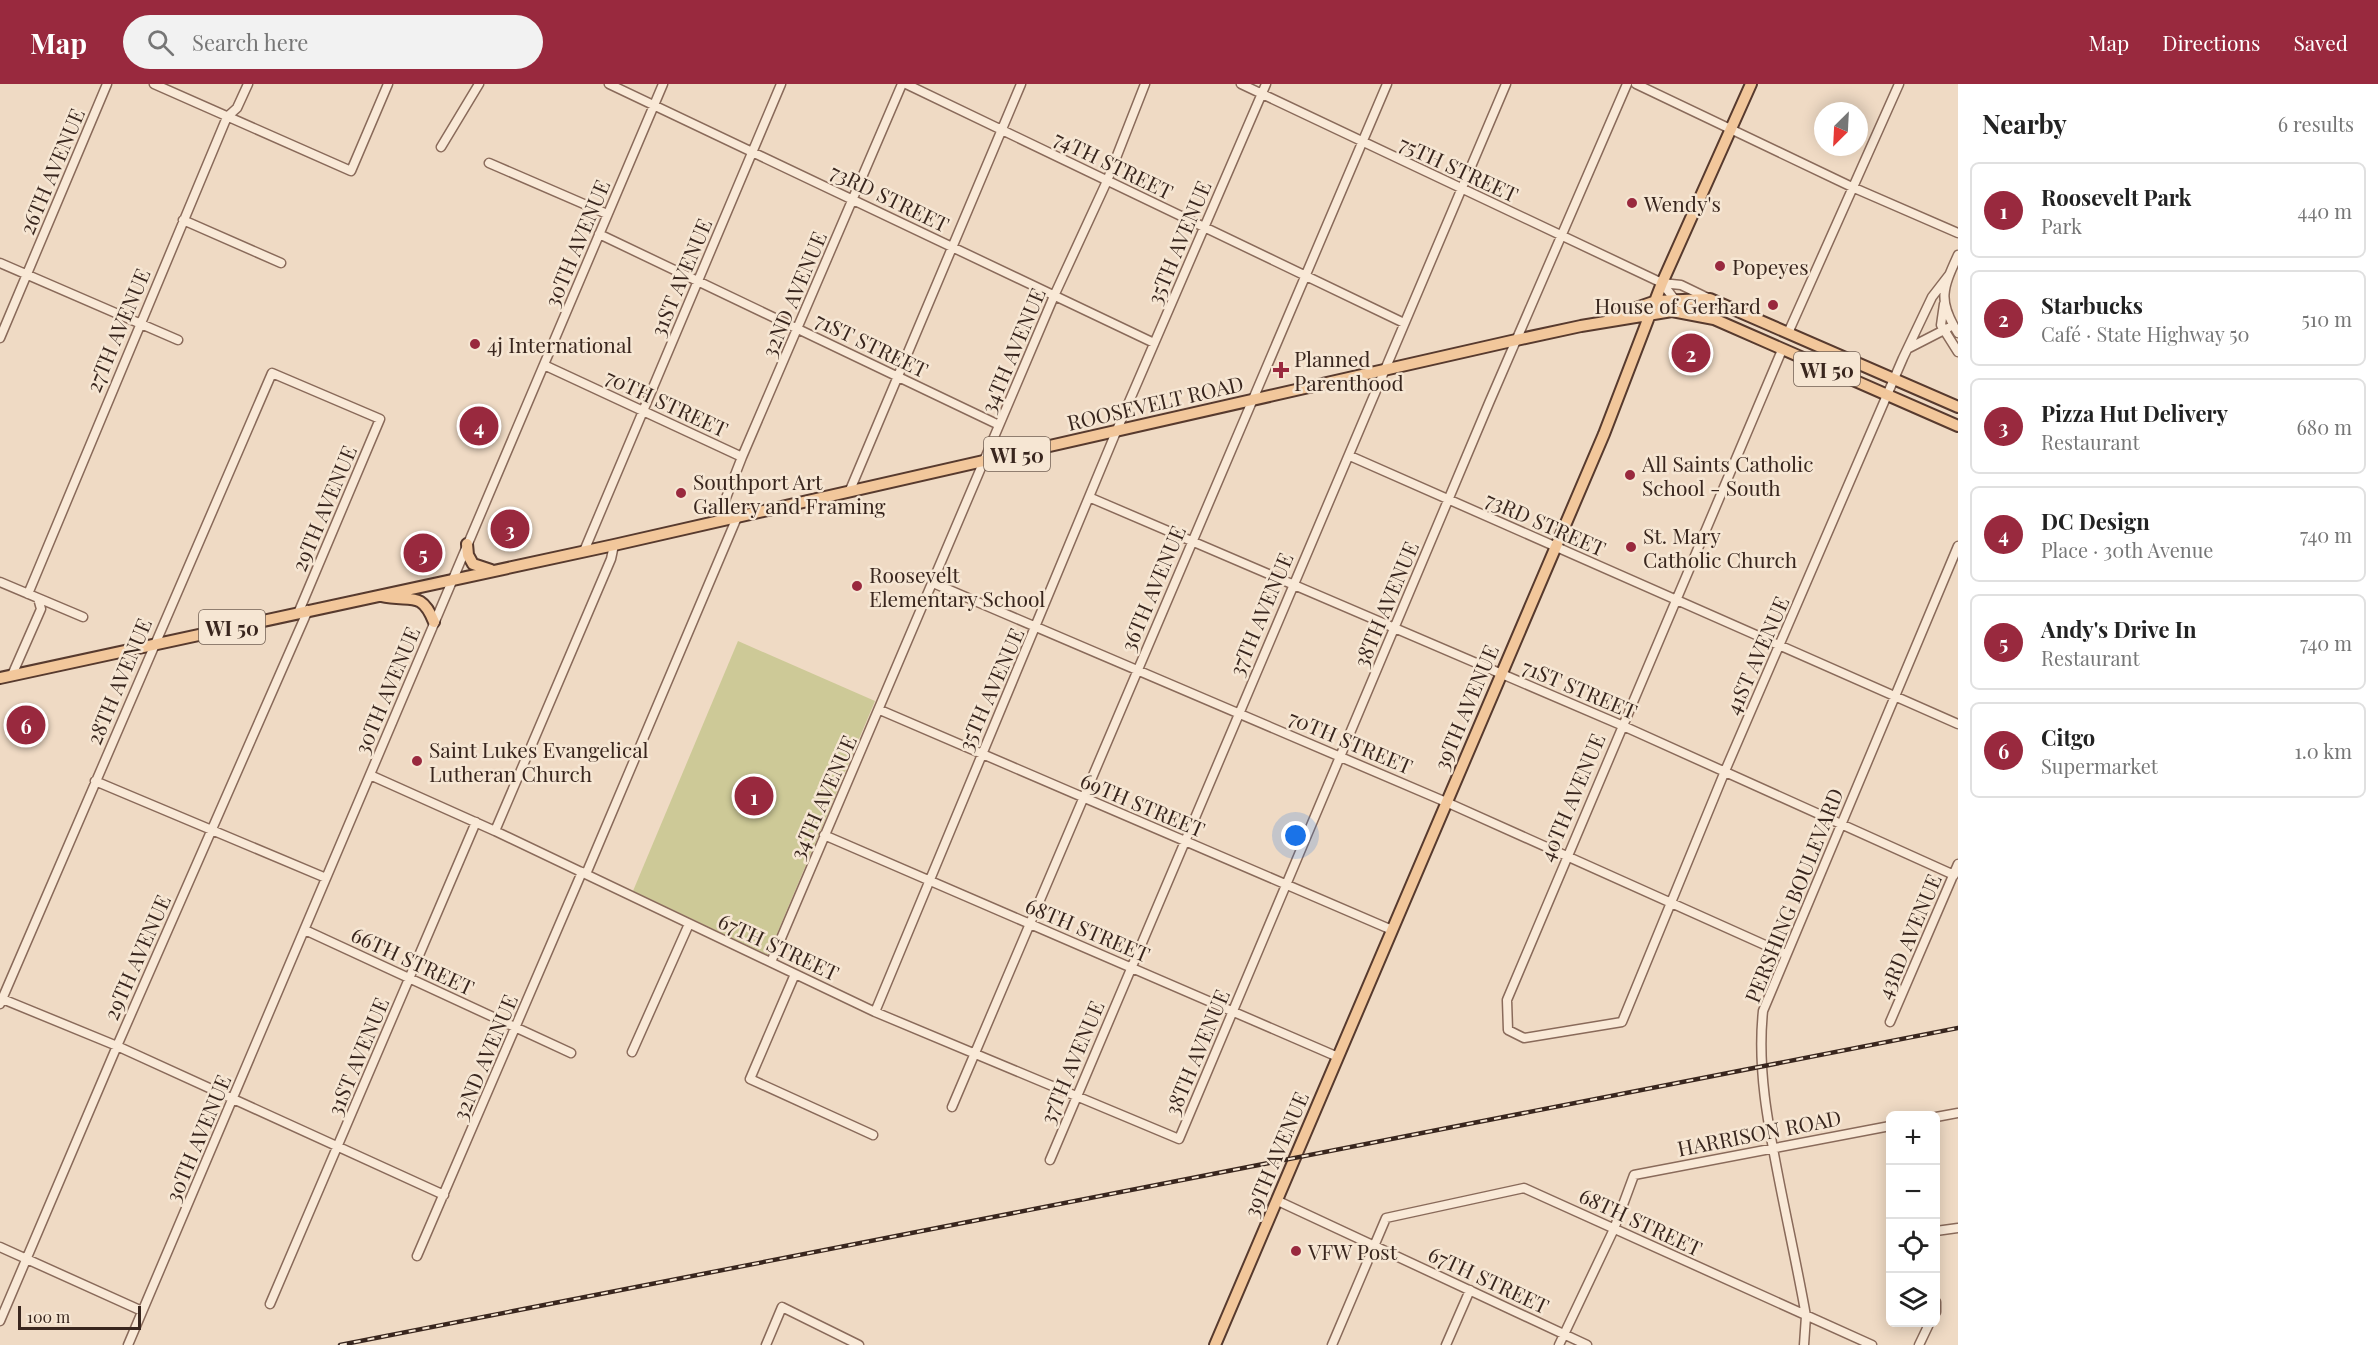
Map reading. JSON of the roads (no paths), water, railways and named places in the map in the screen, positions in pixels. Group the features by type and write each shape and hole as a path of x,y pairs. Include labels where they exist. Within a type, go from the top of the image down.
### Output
{"main road":[{"name":"39TH AVENUE","path":"1215,1345 1604,434 1662,283 1751,84"},
{"name":"WI 50","path":"1581,326 1656,301 1710,299 1958,407"},
{"name":"WI 50","path":"1581,326 1672,311 1696,314 1714,319 1958,426"},
{"name":"ROOSEVELT ROAD","path":"0,678 614,545 738,515 983,462 1581,326"},
{"path":"467,544 468,555 473,564 494,570"},
{"path":"378,595 420,601 428,608 434,622"}],"street":[{"name":"26TH AVENUE","path":"0,338 107,84"},
{"path":"154,84 351,171 388,84"},
{"name":"27TH AVENUE","path":"28,594 227,117 237,108 248,84"},
{"path":"441,147 480,84"},
{"name":"73RD STREET","path":"609,84 1154,343"},
{"name":"30TH AVENUE","path":"128,1345 663,84"},
{"name":"31ST AVENUE","path":"584,551 782,84"},
{"name":"74TH STREET","path":"904,84 1404,323"},
{"name":"32ND AVENUE","path":"721,519 724,503 742,457 904,84"},
{"path":"850,490 1021,84"},
{"name":"34TH AVENUE","path":"771,962 1054,296 1107,181 1145,84"},
{"name":"75TH STREET","path":"1241,84 1662,283 1681,285 1710,299"},
{"name":"35TH AVENUE","path":"875,1011 981,754 1091,498 1116,432 1266,84"},
{"name":"36TH AVENUE","path":"952,1107 1387,84"},
{"name":"37TH AVENUE","path":"1050,1160 1292,584 1350,456 1384,370 1506,84"},
{"name":"38TH AVENUE","path":"1179,1139 1516,340 1627,84"},
{"path":"1636,84 1852,187 1958,233"},
{"path":"1788,333 1899,84"},
{"path":"489,163 607,214"},
{"path":"183,220 281,263"},
{"name":"71ST STREET","path":"599,234 999,425"},
{"path":"1958,255 1949,275 1940,319 1943,330 1958,352"},
{"path":"0,263 178,340"},
{"name":"41ST AVENUE","path":"1622,1022 1725,771 1906,350 1932,297 1949,275"},
{"name":"75TH STREET","path":"1662,283 1675,300 1696,314"},
{"path":"1906,350 1943,330 1956,329 1944,303"},
{"name":"40TH AVENUE","path":"1622,1022 1524,1038 1508,1030 1507,1000 1621,725 1782,350"},
{"name":"70TH STREET","path":"544,365 742,457"},
{"name":"28TH AVENUE","path":"1,1000 272,373 380,419"},
{"name":"29TH AVENUE","path":"0,1321 212,830 304,611 380,419"},
{"name":"73RD STREET","path":"1350,456 1958,724"},
{"name":"71ST STREET","path":"1091,498 1621,725 1954,875"},
{"name":"32ND AVENUE","path":"417,1256 738,515"},
{"path":"495,831 611,559 614,545"},
{"name":"PERSHING BOULEVARD","path":"1804,1345 1806,1316 1773,1146 1759,1046 1763,1011 1958,546"},
{"path":"0,582 83,617"},
{"name":"70TH STREET","path":"933,583 1446,802 1785,954"},
{"path":"12,675 40,609 38,598"},
{"name":"69TH STREET","path":"880,710 1392,930"},
{"name":"67TH STREET","path":"370,775 476,822 875,1011 1179,1139"},
{"path":"95,781 326,878"},
{"name":"31ST AVENUE","path":"270,1304 476,822"},
{"name":"68TH STREET","path":"824,835 1338,1057"},
{"name":"43RD AVENUE","path":"1890,1022 1958,864"},
{"path":"632,1052 689,924"},
{"name":"66TH STREET","path":"305,930 572,1053"},
{"path":"795,974 750,1079 873,1135"},
{"path":"1,1000 117,1046 444,1195"},
{"path":"1940,1116 1958,1113"},
{"name":"HARRISON ROAD","path":"1614,1229 1634,1175 1773,1146 1886,1127"},
{"name":"68TH STREET","path":"1374,1245 1386,1218 1524,1188 1872,1345"},
{"name":"67TH STREET","path":"1278,1201 1587,1345"},
{"path":"1940,1230 1958,1228"},
{"path":"1559,1345 1614,1229"},
{"path":"1332,1345 1374,1245"},
{"path":"0,1247 142,1311"},
{"path":"1446,1345 1470,1290"},
{"path":"766,1345 782,1307 859,1345"},
{"path":"1919,1345 1928,1327"}],"railway":[{"path":"340,1345 1958,1028"}],"place":[{"name":"Wendy's","path":"1632,203"},
{"name":"Popeyes","path":"1720,266"},
{"name":"House of Gerhard","path":"1773,305"},
{"name":"4j International","path":"475,344"},
{"name":"Starbucks","path":"1691,353"},
{"name":"Planned Parenthood","path":"1281,370"},
{"name":"DC Design","path":"479,426"},
{"name":"All Saints Catholic School - South","path":"1630,475"},
{"name":"Southport Art Gallery and Framing","path":"681,493"},
{"name":"Pizza Hut Delivery","path":"510,529"},
{"name":"St. Mary Catholic Church","path":"1631,547"},
{"name":"Andy's Drive In","path":"423,553"},
{"name":"Roosevelt Elementary School","path":"857,586"},
{"name":"Citgo","path":"26,725"},
{"name":"Saint Lukes Evangelical Lutheran Church","path":"417,761"},
{"name":"Roosevelt Park","path":"754,796"},
{"name":"VFW Post","path":"1296,1251"}]}
